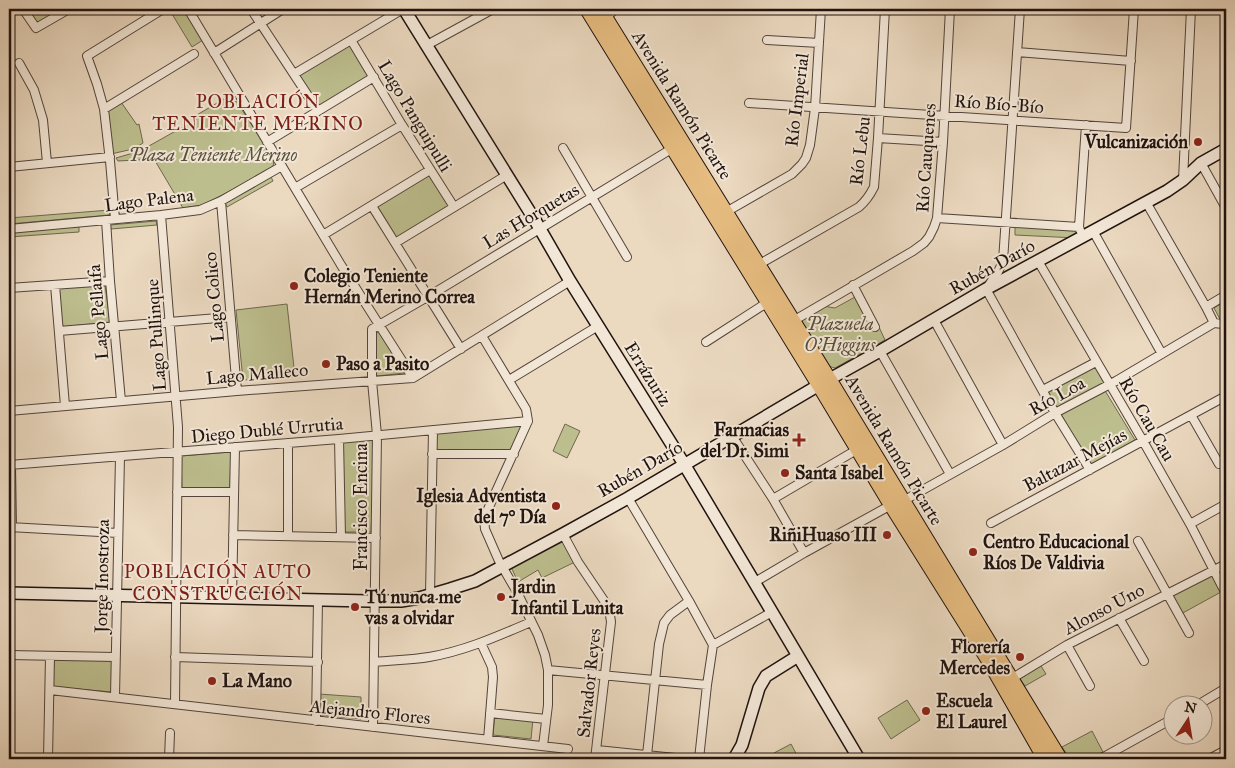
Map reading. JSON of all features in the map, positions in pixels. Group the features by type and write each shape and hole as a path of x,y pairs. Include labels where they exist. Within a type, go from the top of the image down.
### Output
{"highway":[{"name":"Avenida Ramón Picarte","path":"587,9 768,302 824,382 990,661 1045,759"},
{"name":"Avenida Ramón Picarte","path":"607,12 793,321 858,449 897,503 1011,679 1060,759"}],"street":[{"path":"23,9 36,28 69,9"},
{"path":"115,219 104,109 87,56 163,9"},
{"path":"188,9 378,326 413,378"},
{"path":"251,9 318,111"},
{"path":"214,53 283,9"},
{"path":"294,74 403,9"},
{"name":"Errázuriz","path":"403,9 427,45 684,464 859,759"},
{"path":"427,45 494,9"},
{"name":"Río Imperial","path":"726,212 792,174 802,164 808,151 815,108 821,9"},
{"name":"Río Lebu","path":"758,265 859,207 874,187 885,9"},
{"name":"Río Cauquenes","path":"793,321 919,247 932,232 937,218 950,9"},
{"path":"1020,9 1003,261 986,289 1055,413 1090,470"},
{"path":"1017,52 1131,61 1134,9"},
{"path":"1183,180 1191,9"},
{"name":"Lago Panguipulli","path":"351,40 454,207"},
{"path":"767,40 819,43"},
{"path":"104,109 194,54"},
{"name":"Río Bío-Bío","path":"750,104 1126,128 1131,61"},
{"path":"19,63 34,90 44,120 47,163"},
{"path":"267,142 374,77"},
{"path":"295,188 402,125"},
{"path":"937,218 1006,223 1081,232 1086,125"},
{"path":"878,138 943,142"},
{"path":"563,148 591,198 628,257"},
{"name":"Las Horquetas","path":"378,326 673,148"},
{"name":"Rubén Darío","path":"9,593 176,598 401,601 430,595 475,581 628,498 824,382 1038,261 1081,232 1093,230 1167,191 1202,163 1226,148"},
{"path":"9,167 110,157"},
{"path":"1202,163 1226,208"},
{"name":"Lago Palena","path":"9,229 200,210 221,201 282,166"},
{"path":"323,235 430,170"},
{"path":"395,244 507,175"},
{"name":"Lago Colico","path":"221,201 237,391"},
{"path":"1146,202 1214,323"},
{"path":"372,206 461,349"},
{"name":"Lago Pullinque","path":"161,215 176,396 175,704"},
{"name":"Lago Pellaifa","path":"106,220 121,401"},
{"path":"1093,230 1162,354"},
{"name":"Río Cau Cau","path":"1038,261 1190,524 1226,594"},
{"path":"9,288 110,281"},
{"name":"Lago Malleco","path":"9,411 413,378 570,281"},
{"path":"55,285 65,406"},
{"path":"852,285 875,327"},
{"path":"1206,307 1226,295"},
{"path":"706,342 768,302"},
{"path":"59,330 230,317"},
{"path":"934,320 1003,445"},
{"name":"Río Loa","path":"755,582 804,553 1003,445 1055,413 1214,323 1223,324 1226,322"},
{"name":"Francisco Encina","path":"373,728 377,435 372,381 372,329 378,326"},
{"path":"509,380 598,326"},
{"path":"482,336 526,408 528,421 484,518 485,529 502,567 517,592 544,648 548,670 548,705 543,746"},
{"path":"880,351 950,474"},
{"path":"1043,390 1096,362"},
{"name":"Baltazar Mejías","path":"992,522 1226,396"},
{"path":"1191,415 1219,464 1226,460"},
{"name":"Diego Dublé Urrutia","path":"10,465 235,448 528,421"},
{"path":"430,595 433,430"},
{"path":"732,436 773,499 804,553"},
{"path":"339,439 342,537"},
{"path":"288,443 288,536"},
{"path":"232,599 235,448"},
{"path":"773,499 858,449"},
{"path":"432,454 514,454"},
{"name":"Jorge Inostroza","path":"114,696 120,457"},
{"path":"10,465 10,527 118,533"},
{"path":"177,492 234,492"},
{"path":"628,498 713,644 699,759"},
{"path":"1190,524 1226,504"},
{"name":"Salvador Reyes","path":"563,534 578,562 609,608 611,622 595,759"},
{"path":"233,535 376,538"},
{"path":"1138,541 1189,633"},
{"name":"Alonso Uno","path":"1011,679 1067,645 1226,564"},
{"path":"316,721 318,600"},
{"path":"648,755 659,644 664,623 670,615 688,601"},
{"path":"713,644 772,612"},
{"path":"1119,618 1144,661"},
{"path":"375,662 430,657 481,643 532,622"},
{"path":"481,643 492,667 493,677 488,740"},
{"path":"1067,645 1090,686"},
{"path":"9,655 115,657"},
{"path":"48,759 50,656"},
{"path":"734,759 742,745 759,688 766,676 798,656"},
{"path":"175,657 318,662"},
{"path":"548,670 707,685"},
{"path":"1212,696 1226,688"},
{"name":"Alejandro Flores","path":"50,690 568,749"},
{"path":"490,713 546,719"},
{"path":"1100,759 1162,724"},
{"path":"168,759 170,734"},
{"path":"596,750 686,759"},
{"path":"1209,759 1226,750"}],"green space":[{"path":"27,9 65,9 37,24"},
{"path":"169,9 184,9 203,40 192,47"},
{"path":"350,43 371,77 319,108 300,77 301,72"},
{"name":"Plaza Teniente Merino","path":"224,99 237,102 274,160 273,167 202,205 183,208 154,159 118,161 116,158 140,151 197,119 195,116"},
{"path":"121,102 137,125 139,124 143,143 133,149 111,154 106,111"},
{"path":"429,174 450,205 397,238 376,207"},
{"path":"271,177 273,181 227,207 225,203"},
{"path":"110,210 110,215 9,224 9,218"},
{"path":"156,221 157,225 111,229 110,225"},
{"path":"1015,225 1076,228 1076,238 1015,235"},
{"path":"79,226 79,232 9,237 9,232"},
{"path":"105,285 110,322 60,327 57,287"},
{"name":"Plazuela O’Higgins","path":"855,297 874,330 879,327 885,340 835,368 828,366 801,324 803,316 823,306 835,308"},
{"path":"1226,301 1226,319 1221,321 1214,308"},
{"path":"287,304 295,377 243,380 236,310"},
{"path":"379,332 405,371 404,373 375,375 374,334"},
{"path":"1092,361 1104,383 1057,409 1044,387"},
{"path":"1104,389 1135,440 1090,467 1061,414"},
{"path":"523,424 510,452 436,453 436,431"},
{"path":"565,424 580,431 567,458 553,451"},
{"path":"373,439 374,468 371,532 344,532 343,441"},
{"path":"231,452 230,489 182,490 181,456"},
{"path":"561,538 575,562 542,578 538,570 518,582 511,567"},
{"path":"1212,576 1221,592 1181,614 1171,595"},
{"path":"54,658 113,659 112,692 53,687"},
{"path":"1041,666 1046,674 1025,686 1020,679"},
{"path":"319,694 361,697 361,719 319,715"},
{"path":"907,700 920,720 891,739 878,718"},
{"path":"495,714 533,719 531,739 493,735"},
{"path":"1092,731 1103,752 1089,759 1070,759 1062,747"},
{"path":"791,744 799,759 772,759 774,753"}],"place":[{"name":"Vulcanización","path":"1198,142"},
{"name":"Colegio Teniente Hernán Merino Correa","path":"294,286"},
{"name":"Paso a Pasito","path":"326,364"},
{"name":"Farmacias del Dr. Simi","path":"799,440"},
{"name":"Santa Isabel","path":"785,473"},
{"name":"Iglesia Adventista del 7° Día","path":"556,506"},
{"name":"RiñiHuaso III","path":"887,535"},
{"name":"Centro Educacional Ríos De Valdivia","path":"973,552"},
{"name":"Jardin Infantil Lunita","path":"501,597"},
{"name":"Tú nunca me vas a olvidar","path":"355,607"},
{"name":"Florería Mercedes","path":"1020,657"},
{"name":"La Mano","path":"212,681"},
{"name":"Escuela El Laurel","path":"926,711"}],"district":[{"name":"POBLACIÓN TENIENTE MERINO","path":"258,112"},
{"name":"POBLACIÓN AUTO CONSTRUCCIÓN","path":"218,582"}]}
